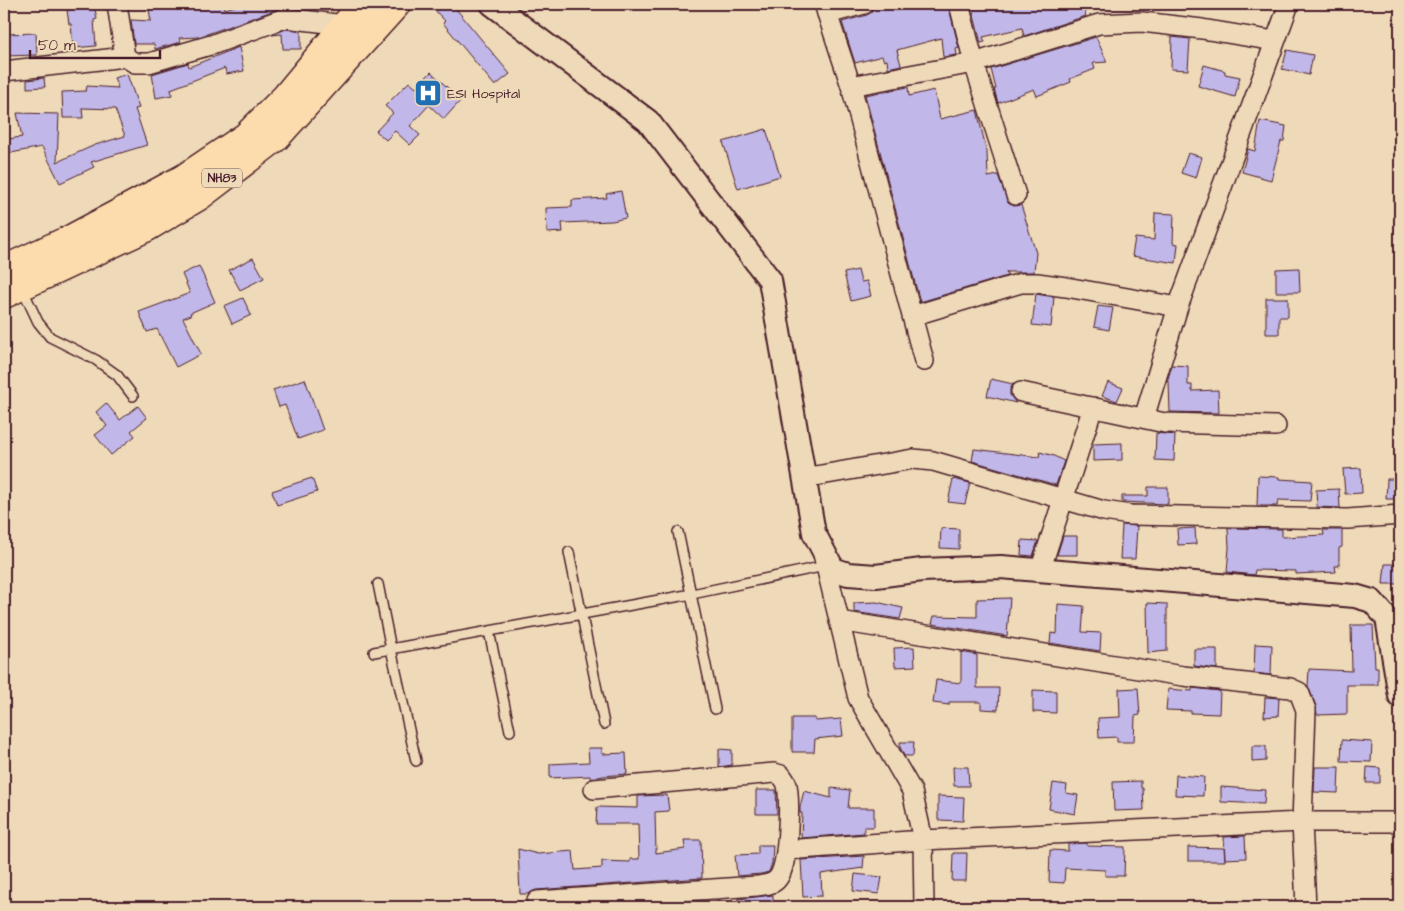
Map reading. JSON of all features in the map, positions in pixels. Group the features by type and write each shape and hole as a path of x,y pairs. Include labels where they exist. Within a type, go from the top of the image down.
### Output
{"highway":[{"path":"10,283 74,238 183,179 247,136 286,97 363,4"},
{"name":"NH83","path":"10,283 146,227 199,196 275,138 396,4"}],"street":[{"path":"117,4 125,57"},
{"path":"492,4 648,121 770,280 814,533 833,569 848,574 876,576 922,570 1001,567 1355,596 1372,601 1387,618 1400,696"},
{"path":"864,4 825,9 850,86 924,361"},
{"path":"958,4 974,63 1016,195"},
{"path":"1144,418 1178,306 1289,4"},
{"path":"4,71 125,57 135,63 149,63 214,44 284,11 345,25"},
{"path":"850,86 974,63 1099,24 1142,22 1202,29 1275,41"},
{"path":"912,316 1021,283 1066,287 1178,306"},
{"path":"1021,392 1165,423 1276,426"},
{"path":"1040,571 1093,407"},
{"path":"804,478 913,459 933,461 1104,511 1130,515 1348,519 1400,515"},
{"path":"820,543 858,698 912,791 923,840 924,907"},
{"path":"840,621 1183,676 1290,688 1299,692 1306,710 1302,822 1306,907"},
{"path":"537,901 772,884 779,877 786,850 789,804 786,783 781,775 774,774 594,789"},
{"path":"786,850 923,840 1302,822 1400,822"}],"lane":[{"path":"10,283 50,337 96,360 117,375 133,396"},
{"path":"678,532 715,709"},
{"path":"569,552 604,724"},
{"path":"374,652 692,594 825,566"},
{"path":"378,584 416,761"},
{"path":"489,631 510,732"}],"building":[{"path":"148,4 224,4 225,9 242,4 277,4 278,9 198,37 179,38 181,42 155,49 154,44 134,44 131,20 151,21"},
{"path":"429,4 452,4 510,74 495,86 443,23 445,21"},
{"path":"948,4 959,48 956,49 957,55 943,57 941,38 897,50 901,65 888,68 887,60 884,61 882,56 855,63 842,22 867,15 872,12 875,5"},
{"path":"971,4 1082,4 1086,16 1024,36 1022,28 983,37 985,42 981,43"},
{"path":"94,5 97,19 94,20 96,46 73,48 71,24 69,24 67,10"},
{"path":"286,29 301,31 301,49 283,49 282,34 272,35"},
{"path":"36,33 37,55 4,56 4,34"},
{"path":"1096,37 1107,62 1093,63 1095,69 1070,79 1071,82 1037,96 1034,89 998,103 991,69"},
{"path":"1172,37 1190,39 1188,70 1171,69"},
{"path":"239,47 244,71 226,74 225,68 171,89 172,95 156,98 152,74 188,63 189,67"},
{"path":"1287,50 1313,55 1309,75 1282,69"},
{"path":"1204,65 1225,71 1225,74 1240,77 1235,97 1198,86"},
{"path":"431,72 461,100 444,119 429,105 410,126 420,135 410,145 395,131 386,140 376,131 393,113 385,106 409,82 416,88"},
{"path":"127,74 139,108 135,109 147,145 91,162 94,167 60,183 42,147 11,153 8,139 22,137 17,113 59,114 57,162 95,145 125,136 115,109 82,108 83,118 63,118 62,92 86,91 87,86 118,88 114,78"},
{"path":"44,78 45,87 27,88 27,80"},
{"path":"908,87 909,96 934,90 940,119 977,110 987,153 988,177 998,175 1008,203 1014,206 1021,205 1036,253 1034,272 1006,272 1007,276 920,302 865,95"},
{"path":"1260,121 1286,126 1284,141 1281,141 1271,180 1242,172 1248,149 1255,151"},
{"path":"766,129 780,176 738,189 723,142"},
{"path":"1188,153 1202,157 1196,178 1181,173"},
{"path":"621,191 626,218 612,221 562,223 563,232 547,233 546,208 572,207 572,200 607,198 606,194"},
{"path":"1155,213 1174,214 1173,243 1178,244 1176,263 1132,256 1135,238 1154,240"},
{"path":"253,258 264,278 240,290 229,270"},
{"path":"199,266 215,302 183,318 201,354 176,367 157,329 147,332 139,312 190,293 182,274"},
{"path":"1299,268 1300,292 1276,292 1276,269"},
{"path":"858,270 861,282 867,281 871,296 851,301 844,273"},
{"path":"1036,294 1054,297 1051,327 1032,325"},
{"path":"243,298 251,315 232,324 224,306"},
{"path":"1266,298 1288,298 1288,317 1279,317 1279,334 1266,334"},
{"path":"1098,306 1113,308 1109,330 1094,327"},
{"path":"1172,365 1188,366 1188,385 1192,385 1192,391 1218,390 1219,413 1170,412 1169,382 1167,382"},
{"path":"305,379 323,430 298,439 285,405 279,407 273,390"},
{"path":"991,379 1013,384 1010,389 1010,395 1016,403 987,396"},
{"path":"1108,382 1123,388 1117,401 1102,396"},
{"path":"106,403 120,420 138,406 147,418 131,431 135,436 111,455 95,435 107,426 96,412"},
{"path":"1156,433 1175,435 1174,461 1155,460"},
{"path":"1122,443 1122,460 1093,461 1093,444"},
{"path":"974,449 1039,457 1040,452 1064,461 1056,485 972,461"},
{"path":"1361,468 1362,493 1345,494 1343,469"},
{"path":"1258,476 1312,481 1310,501 1278,500 1277,506 1257,506"},
{"path":"312,478 317,492 277,505 272,491"},
{"path":"953,479 970,483 965,504 948,502"},
{"path":"1387,479 1400,479 1400,499 1386,499"},
{"path":"1148,487 1168,487 1168,504 1122,502 1122,496 1148,496"},
{"path":"1339,489 1340,508 1317,507 1316,490"},
{"path":"1122,525 1137,526 1135,559 1120,559"},
{"path":"941,528 959,529 959,549 940,548"},
{"path":"1195,528 1196,544 1178,545 1177,529"},
{"path":"1228,528 1282,529 1282,537 1324,535 1323,530 1342,530 1339,566 1335,566 1336,572 1296,574 1296,571 1255,570 1254,575 1227,572"},
{"path":"1063,536 1077,536 1077,555 1057,555"},
{"path":"1022,540 1038,541 1033,556 1021,555"},
{"path":"1385,564 1400,564 1400,584 1383,584"},
{"path":"1010,598 1007,636 932,624 934,616 977,617 977,599"},
{"path":"876,602 903,608 900,619 854,612 854,603"},
{"path":"1147,603 1167,604 1167,651 1148,653"},
{"path":"1058,604 1084,606 1082,632 1101,633 1100,651 1050,643 1051,633 1057,634"},
{"path":"1351,625 1373,625 1378,685 1347,685 1347,714 1317,715 1316,706 1308,686 1309,669 1352,671"},
{"path":"1255,644 1272,645 1271,675 1254,673"},
{"path":"914,647 915,666 895,667 894,648"},
{"path":"1194,649 1217,649 1217,669 1194,666"},
{"path":"961,652 977,655 977,688 999,688 998,710 981,709 981,702 949,702 949,705 933,703 936,680 961,683"},
{"path":"1138,688 1140,715 1135,716 1134,742 1117,742 1117,737 1099,738 1098,718 1120,717 1119,689"},
{"path":"1192,688 1220,691 1219,714 1166,710 1168,689 1192,691"},
{"path":"1033,690 1056,691 1056,713 1033,712"},
{"path":"1265,697 1279,698 1278,716 1264,717"},
{"path":"792,718 815,718 815,721 841,719 843,736 815,739 814,752 792,752"},
{"path":"1342,740 1372,742 1371,762 1341,761"},
{"path":"900,742 914,742 913,756 904,756"},
{"path":"1252,746 1266,746 1266,761 1252,762"},
{"path":"588,748 602,748 602,754 626,753 627,774 590,779 590,776 550,778 550,764 589,762"},
{"path":"719,749 732,750 732,765 719,767"},
{"path":"953,767 968,767 969,786 954,786"},
{"path":"1315,767 1339,767 1338,793 1314,792"},
{"path":"1367,767 1380,768 1380,783 1366,783"},
{"path":"1176,775 1204,777 1203,796 1175,795"},
{"path":"1141,781 1144,810 1114,811 1113,782"},
{"path":"1053,783 1067,785 1066,793 1078,795 1075,814 1049,809"},
{"path":"1221,787 1265,790 1264,804 1221,802"},
{"path":"831,788 850,790 848,808 874,808 874,827 864,827 864,833 801,838 802,813 800,813 800,807 804,791 831,798"},
{"path":"756,790 776,790 777,814 756,814"},
{"path":"667,795 669,811 655,812 656,853 685,849 684,840 701,840 702,878 536,890 529,894 520,894 518,849 538,854 573,851 575,870 602,868 602,861 630,862 630,859 639,859 638,824 596,824 597,807 638,808 638,796"},
{"path":"938,796 964,797 963,821 938,820"},
{"path":"1245,836 1246,858 1225,859 1224,837"},
{"path":"1087,843 1087,846 1125,847 1124,876 1105,876 1105,870 1065,868 1064,883 1049,882 1050,850 1068,851 1068,844"},
{"path":"758,845 773,845 772,863 769,872 737,876 735,855 758,854"},
{"path":"1188,847 1224,848 1225,861 1188,861"},
{"path":"953,853 967,853 966,881 952,881"},
{"path":"864,856 863,868 821,874 822,896 803,897 801,860"},
{"path":"855,874 882,877 879,894 853,891"},
{"path":"773,895 773,907 738,907 738,899"}],"place":[{"name":"ESI Hospital","path":"428,93"}]}
